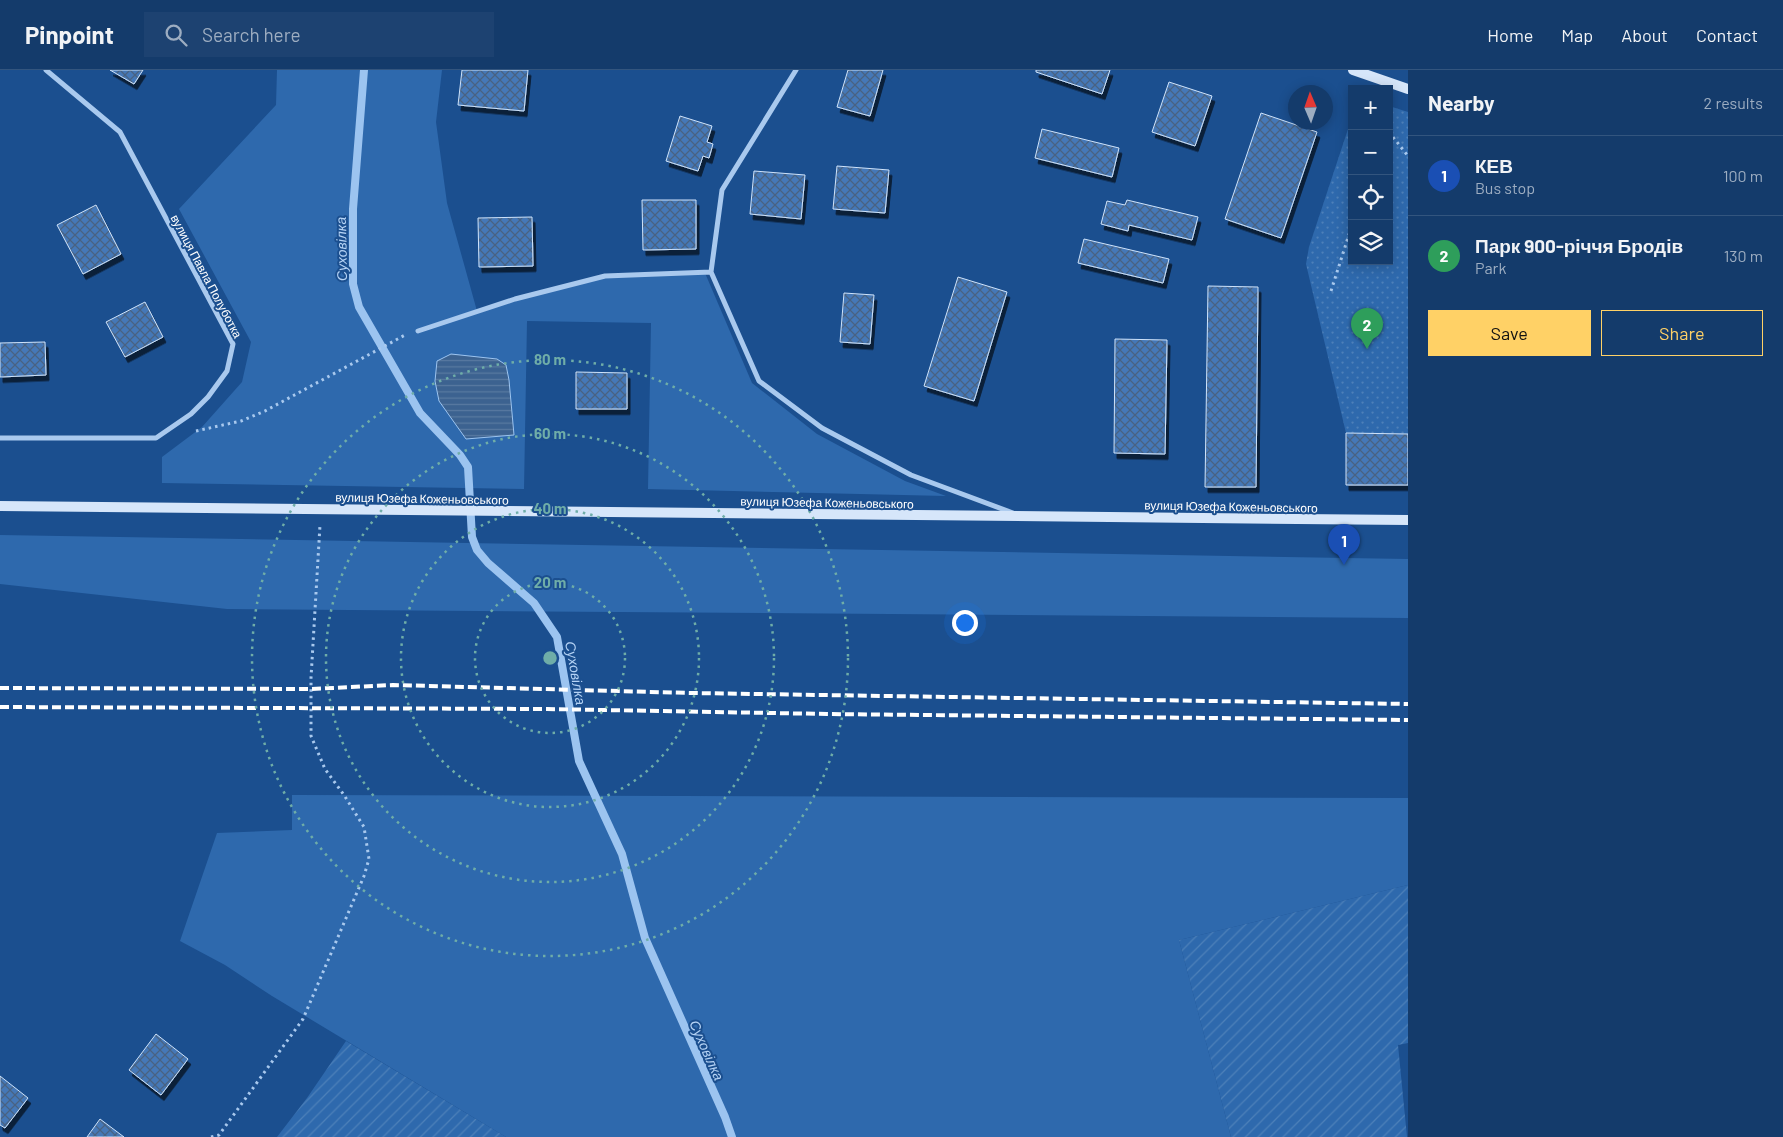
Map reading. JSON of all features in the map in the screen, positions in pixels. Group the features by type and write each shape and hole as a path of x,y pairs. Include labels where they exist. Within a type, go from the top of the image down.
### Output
{"main road":[{"path":"1352,70 1408,89"},
{"name":"вулиця Юзефа Коженьовського","path":"0,506 1408,520"}],"street":[{"name":"вулиця Павла Полуботка","path":"0,438 156,438 191,414 208,396 227,370 233,344 120,132 46,70"},
{"path":"418,331 515,299 605,276 711,272 722,190 796,70"},
{"name":"вулиця Юзефа Коженьовського","path":"711,272 759,381 822,428 911,475 1023,517"}],"path":[{"path":"1393,137 1408,156"},
{"path":"1331,291 1348,238"},
{"path":"194,431 241,421 265,411 387,345"},
{"path":"211,1137 219,1135 303,1019 364,876 369,859 364,827 325,769 311,736 310,678 321,510"}],"shaded area":[{"path":"277,70 442,70 436,122 447,203 477,311 605,276 705,273 752,383 817,434 905,481 946,496 648,489 651,323 527,321 524,489 162,483 162,457 202,427 242,382 251,342 179,209 276,105"},
{"path":"1393,107 1408,112 1408,434 1346,433 1306,264 1309,247 1348,129 1348,265 1393,265"},
{"path":"451,354 497,359 506,365 514,435 466,439 439,401 435,381 437,361"},
{"path":"0,535 1408,559 1408,618 227,609 0,584"},
{"path":"292,795 1408,798 1408,885 1179,940 1231,1137 506,1137 272,996 225,965 180,941 217,833 292,830"},
{"path":"1408,885 1408,1043 1398,1045 1407,1137 1231,1137 1179,940"},
{"path":"346,1041 506,1137 277,1137 307,1098"}],"building":[{"path":"110,70 143,70 134,84"},
{"path":"462,70 528,70 524,111 458,105"},
{"path":"848,70 883,70 870,116 837,107"},
{"path":"1036,70 1110,70 1102,94 1036,72"},
{"path":"1169,82 1212,96 1195,146 1152,132"},
{"path":"1261,113 1288,122 1288,130 1311,130 1317,132 1281,238 1225,219"},
{"path":"680,116 712,126 707,142 713,144 709,158 703,156 698,171 666,161"},
{"path":"1042,129 1119,148 1112,177 1035,158"},
{"path":"837,166 889,170 885,213 833,209"},
{"path":"754,171 805,175 801,219 750,214"},
{"path":"642,200 696,200 696,249 643,250"},
{"path":"1127,200 1198,217 1192,240 1129,225 1128,231 1101,224 1107,201 1125,205"},
{"path":"96,205 121,254 83,274 57,225"},
{"path":"532,217 533,266 479,267 478,218"},
{"path":"1084,239 1169,259 1163,283 1078,263"},
{"path":"958,277 1007,292 974,401 924,386"},
{"path":"1208,286 1258,287 1256,487 1205,487"},
{"path":"844,293 874,295 870,344 840,342"},
{"path":"145,302 163,337 125,357 106,322"},
{"path":"1115,339 1167,340 1165,454 1114,453"},
{"path":"45,342 46,375 0,377 0,343"},
{"path":"576,372 627,373 627,409 576,409"},
{"path":"1346,433 1408,434 1408,485 1346,485"},
{"path":"156,1034 188,1059 161,1095 129,1070"},
{"path":"0,1076 28,1098 5,1128 0,1125"},
{"path":"100,1119 124,1137 87,1137"}],"waterway":[{"name":"Суховілка","path":"364,70 353,209 353,284 359,307 420,413 460,455 468,467 472,537 477,550 488,563 534,603 557,637 579,761 622,854 645,938 725,1117 732,1137"}],"railway":[{"path":"0,688 311,689 393,685 691,693 1408,704"},
{"path":"0,707 547,709 1408,720"}],"place":[{"name":"Парк 900-річчя Бродів","path":"1367,349"},
{"name":"КЕВ","path":"1344,565"}]}
